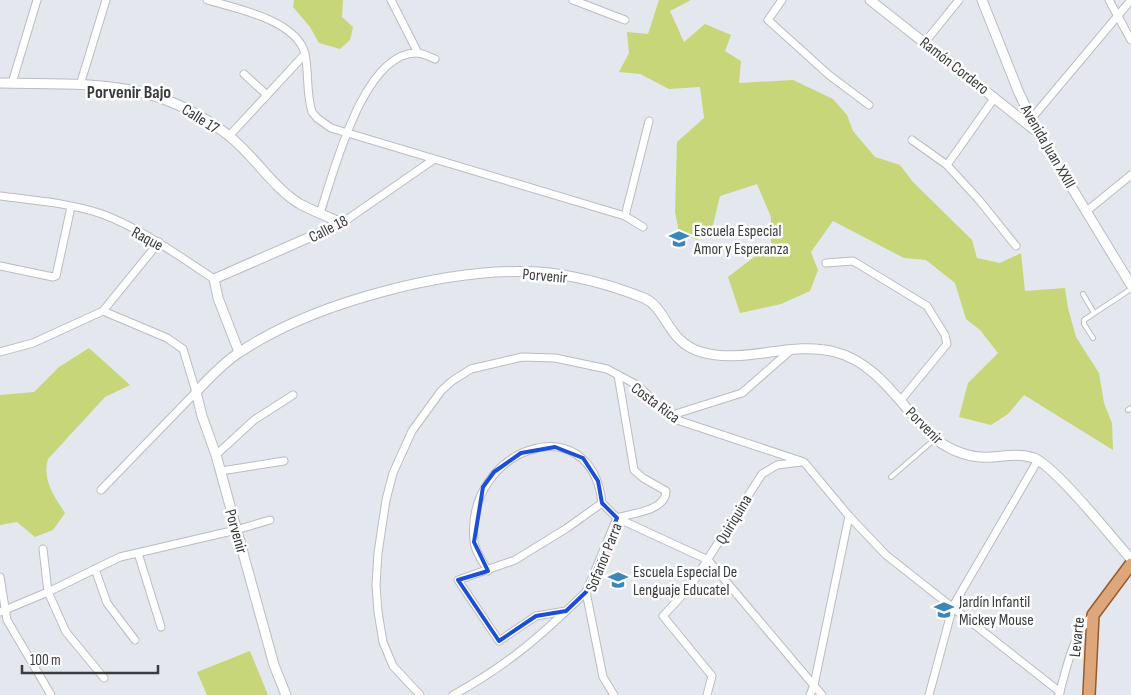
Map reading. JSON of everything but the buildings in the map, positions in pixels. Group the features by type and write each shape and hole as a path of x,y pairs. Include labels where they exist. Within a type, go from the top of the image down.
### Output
{"main road":[{"name":"Levarte","path":"1089,695 1093,614 1131,564"}],"street":[{"path":"12,83 37,0"},
{"path":"80,85 106,0"},
{"path":"206,0 275,22 296,38 305,54 312,112 331,128 432,160 625,216 643,227"},
{"path":"391,0 418,53"},
{"path":"573,0 625,20"},
{"path":"782,0 768,20 829,75 870,105"},
{"name":"Ramón Cordero","path":"870,0 1038,132"},
{"path":"925,42 959,0"},
{"name":"Avenida Juan XXIII","path":"982,0 1019,93 1038,132 1088,210 1131,285"},
{"path":"1109,0 1131,40"},
{"path":"1032,118 1131,0"},
{"path":"320,213 346,134 363,96 378,76 396,58 418,53 436,59"},
{"path":"228,136 305,54"},
{"path":"244,74 267,95"},
{"name":"Calle 17","path":"0,83 109,86 175,102 196,112 228,136 300,204 342,223"},
{"path":"947,166 995,97"},
{"path":"625,216 648,121"},
{"path":"912,140 947,166 979,200 1016,246"},
{"name":"Calle 18","path":"214,279 342,223 432,160"},
{"path":"1088,210 1131,175"},
{"name":"Raque","path":"0,196 71,207 102,214 158,242 214,279"},
{"path":"0,266 53,277 56,276 71,207"},
{"path":"0,352 33,343 103,311 158,242"},
{"path":"826,263 853,261 879,276 927,306 944,335 947,344 901,400"},
{"name":"Porvenir","path":"286,695 278,678 216,455 202,416 196,392 239,352 303,319 354,300 405,286 504,272 541,272 574,277 606,285 648,300 679,341 697,351 716,356 817,349 849,357 872,374 901,400 936,439 950,448 973,456 990,458 1016,455 1038,460 1051,469 1131,559"},
{"path":"214,279 218,298 239,352"},
{"path":"101,490 196,392 183,349 167,338 103,311"},
{"path":"669,416 742,393 791,350"},
{"name":"Costa Rica","path":"420,695 393,666 383,642 376,585 386,500 393,473 412,431 437,397 452,381 471,369 522,357 555,358 607,369 637,385 669,416 687,424 804,462"},
{"name":"Sofanor Parra","path":"614,695 603,677 586,592 617,518 659,506 666,496 666,491 643,478 634,470 618,375"},
{"path":"216,455 254,420 293,395"},
{"path":"488,571 474,542 478,504 483,487 494,472 522,452 555,447 570,450 583,458 593,469 598,481 602,503 617,518 708,560 822,695"},
{"path":"220,471 284,460"},
{"path":"930,695 953,606 1038,460"},
{"path":"804,462 849,516 886,555 953,606 1059,694 1077,639 1085,622 1093,614"},
{"name":"Quiriquina","path":"707,695 712,676 663,616 690,587 762,474 777,465 804,462"},
{"path":"566,611 536,616 499,641 458,580 515,560 567,528 602,503"},
{"path":"810,695 814,685 849,516"},
{"path":"2,611 48,592 120,557 236,530 270,520"},
{"path":"43,549 48,592 66,632 104,678"},
{"path":"138,553 161,627"},
{"path":"95,569 107,603 135,640"},
{"path":"0,577 2,611 51,695"},
{"path":"453,695 508,662 533,643 586,592"}],"lane":[{"path":"1093,338 1084,324 1084,320 1131,289"},
{"path":"1083,294 1094,313"},
{"path":"891,476 936,439"}],"highlighted area":[{"path":"555,447 583,458 598,481 602,503 617,518 586,592 566,611 536,616 499,641 458,580 488,571 474,542 483,487 494,472 521,453"}],"green space":[{"path":"294,0 343,0 342,17 353,27 350,40 340,49 319,43 310,27 293,7"},
{"path":"659,0 691,0 670,11 684,42 705,24 731,35 725,51 741,61 739,83 793,80 833,99 847,115 853,131 875,157 900,165 913,182 972,240 977,258 1000,263 1021,253 1025,291 1065,288 1076,337 1099,373 1104,403 1112,423 1113,450 1024,395 1008,414 991,425 959,417 968,383 998,353 980,330 966,319 955,283 926,260 904,258 833,221 811,252 818,270 810,291 781,304 740,313 728,277 771,244 771,217 757,184 720,196 713,225 697,240 679,232 675,212 677,142 704,118 700,87 669,89 640,74 619,72 629,53 627,32 648,34"},
{"path":"89,348 130,385 105,397 48,459 47,474 50,488 65,513 53,530 35,537 17,522 0,525 0,395 34,392 59,367"},
{"path":"250,651 268,695 207,695 197,672"}],"place":[{"name":"Escuela Especial Amor y Esperanza","path":"679,239"},
{"name":"Escuela Especial De Lenguaje Educatel","path":"618,580"},
{"name":"Jardín Infantil Mickey Mouse","path":"944,610"}],"district":[{"name":"Porvenir Bajo","path":"129,92"}]}
